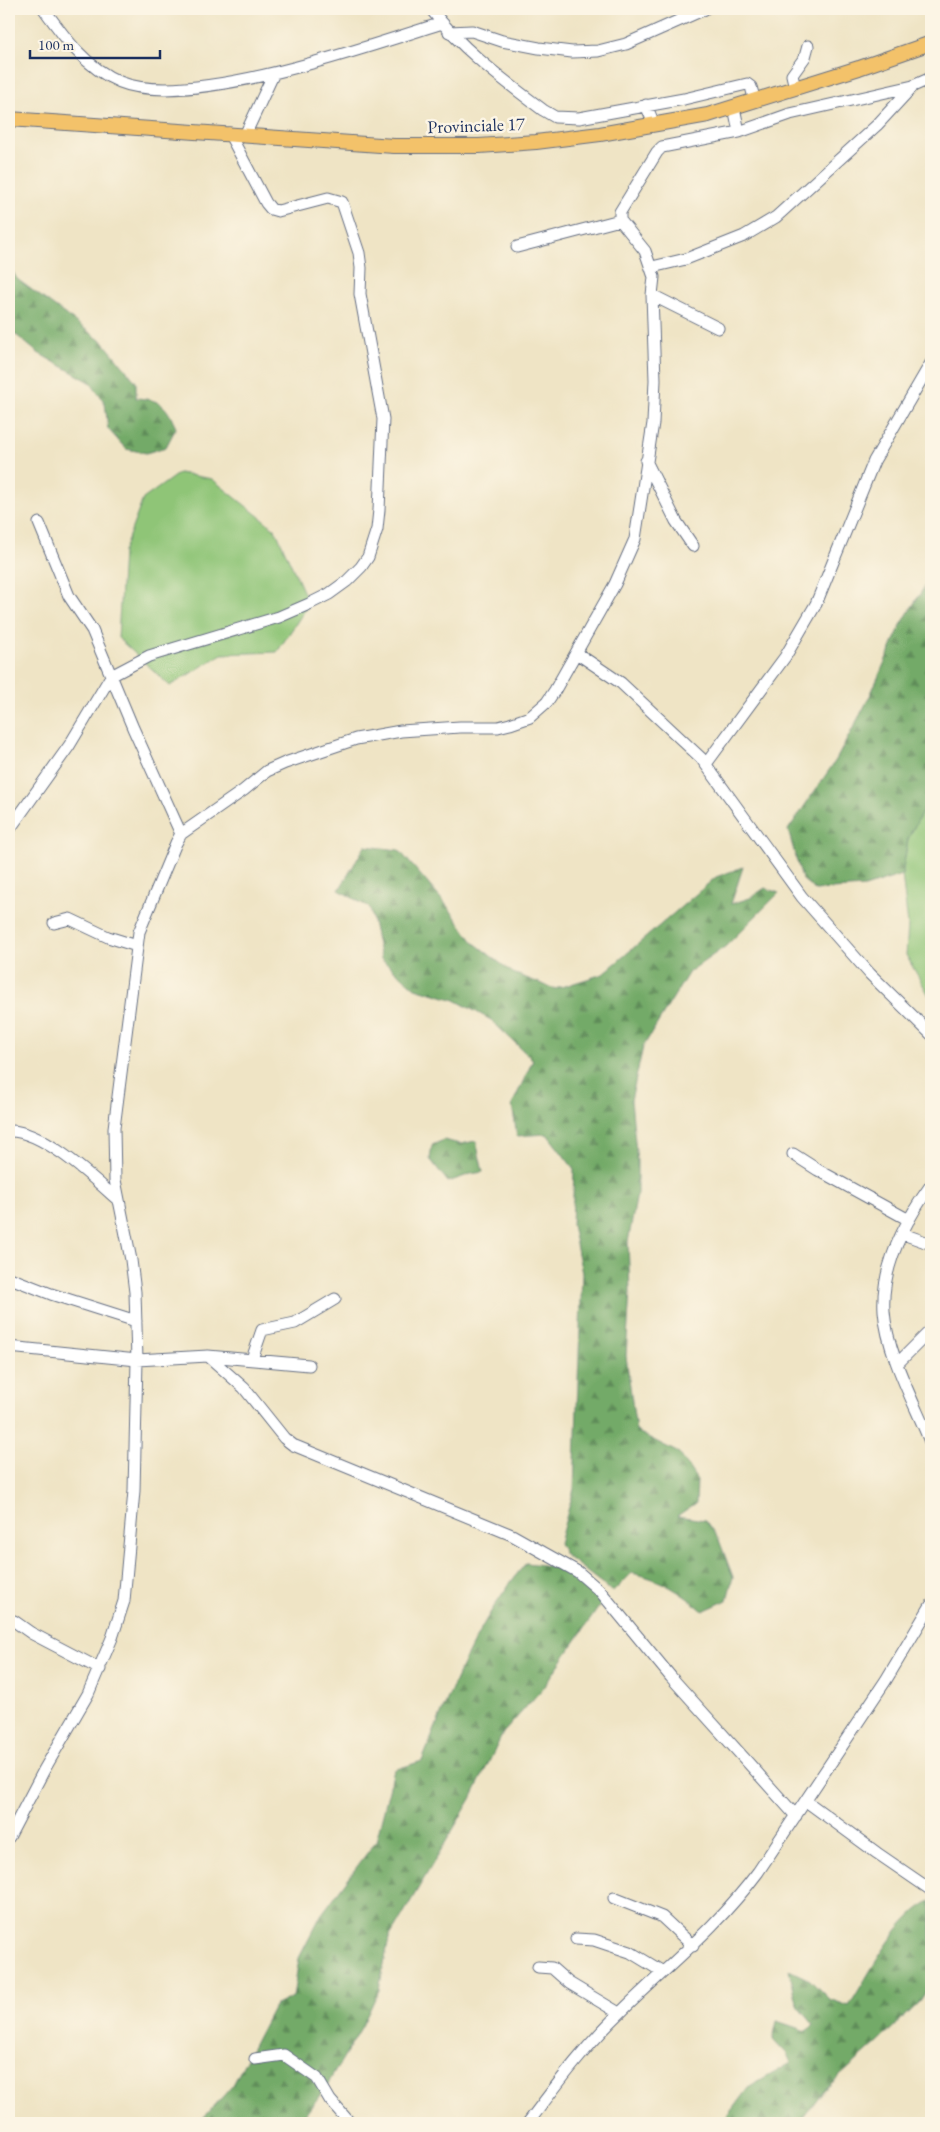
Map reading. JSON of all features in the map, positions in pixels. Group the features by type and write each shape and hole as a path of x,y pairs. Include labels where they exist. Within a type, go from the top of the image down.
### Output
{"main road":[{"name":"Provinciale 17","path":"9,119 394,146 479,146 536,142 708,115 931,43"}],"street":[{"path":"44,9 61,33 89,63 108,76 132,86 190,87 230,82 274,73 446,28 472,31 502,41 539,48 572,52 598,51 626,44 705,9"},
{"path":"431,9 446,28 496,74 543,110 555,116 579,118 747,84 751,87 754,101"},
{"path":"795,88 792,75 805,56 808,46"},
{"path":"245,135 274,73"},
{"path":"9,1837 100,1669 122,1609 128,1577 134,1481 136,1321 131,1260 119,1200 115,1168 114,1128 139,932 181,834 267,772 356,739 401,731 460,726 498,727 530,716 547,702 578,654 616,584 635,539 653,423 655,380 652,267 645,251 620,220 623,204 662,147 739,132 790,114 913,86 931,78"},
{"path":"652,267 694,256 744,236 776,217 877,125 913,86"},
{"path":"646,105 654,124"},
{"path":"734,107 739,132"},
{"path":"9,830 69,746 111,676 149,656 279,617 329,594 362,567 373,544 377,529 383,419 360,294 359,253 346,210 342,202 328,198 278,211 272,209 266,203 229,134"},
{"path":"518,247 620,220"},
{"path":"652,295 718,328"},
{"path":"706,764 786,658 816,604 874,462 931,363"},
{"path":"646,461 676,521 693,546"},
{"path":"39,523 65,589 92,630 181,834"},
{"path":"578,654 621,684 668,726 706,764 802,897 888,993 931,1034"},
{"path":"54,923 70,919 108,937 137,946"},
{"path":"9,1131 26,1132 35,1136 85,1171 119,1200"},
{"path":"793,1154 818,1170 909,1220"},
{"path":"931,1185 909,1220 893,1253 886,1278 884,1311 890,1340 898,1363 931,1444"},
{"path":"903,1234 931,1244"},
{"path":"10,1278 51,1294 136,1321"},
{"path":"252,1359 262,1330 295,1323 335,1299"},
{"path":"898,1363 931,1330"},
{"path":"9,1347 137,1360 208,1356 309,1365"},
{"path":"208,1356 244,1388 284,1438 293,1445 512,1535 578,1572 600,1591 671,1676 796,1816"},
{"path":"528,2123 580,2054 619,2013 693,1946 737,1900 796,1816 886,1680 931,1605"},
{"path":"14,1621 31,1633 100,1669"},
{"path":"806,1801 931,1890"},
{"path":"614,1898 662,1917 693,1946"},
{"path":"576,1939 594,1940 630,1952 663,1972"},
{"path":"538,1967 552,1968 569,1982 619,2013"},
{"path":"255,2059 284,2055 297,2063 317,2078 330,2100 350,2123"}],"green space":[{"path":"9,265 17,279 104,343 136,382 136,398 157,402 166,408 176,428 166,447 146,453 126,449 108,429 105,403 90,382 38,353 9,329"},
{"path":"179,473 212,479 275,529 309,604 277,652 222,654 170,686 118,638 123,552 143,499"},
{"path":"931,576 931,795 908,839 902,875 865,887 815,890 802,879 788,830 836,760 869,698 902,623"},
{"path":"925,805 931,807 931,999 906,955 908,925 902,875 908,839"},
{"path":"365,846 399,850 448,907 473,942 513,973 555,989 603,974 716,877 743,867 731,904 750,898 765,888 779,893 726,946 689,972 643,1047 631,1100 637,1162 637,1194 628,1242 630,1291 626,1356 636,1431 679,1453 697,1480 696,1503 677,1516 705,1520 719,1540 733,1577 727,1600 703,1611 670,1587 632,1573 613,1592 565,1555 559,1543 574,1489 582,1273 572,1225 574,1169 547,1134 517,1136 512,1105 533,1060 491,1020 455,1000 415,988 381,959 370,908 339,890"},
{"path":"444,1140 460,1144 476,1141 483,1172 448,1182 430,1159 432,1145"},
{"path":"526,1563 560,1569 569,1573 603,1601 543,1688 503,1733 471,1799 389,1938 379,1990 362,2026 326,2087 299,2123 199,2123 233,2085 274,2006 293,1997 299,1958 321,1915 376,1841 394,1770 422,1761 466,1657 493,1608"},
{"path":"931,1901 931,1984 920,2001 823,2091 799,2123 722,2123 748,2088 791,2063 787,2054 773,2039 777,2021 806,2031 814,2025 798,2006 789,1970 810,1980 829,1999 849,2006 896,1932 919,1908"}]}
